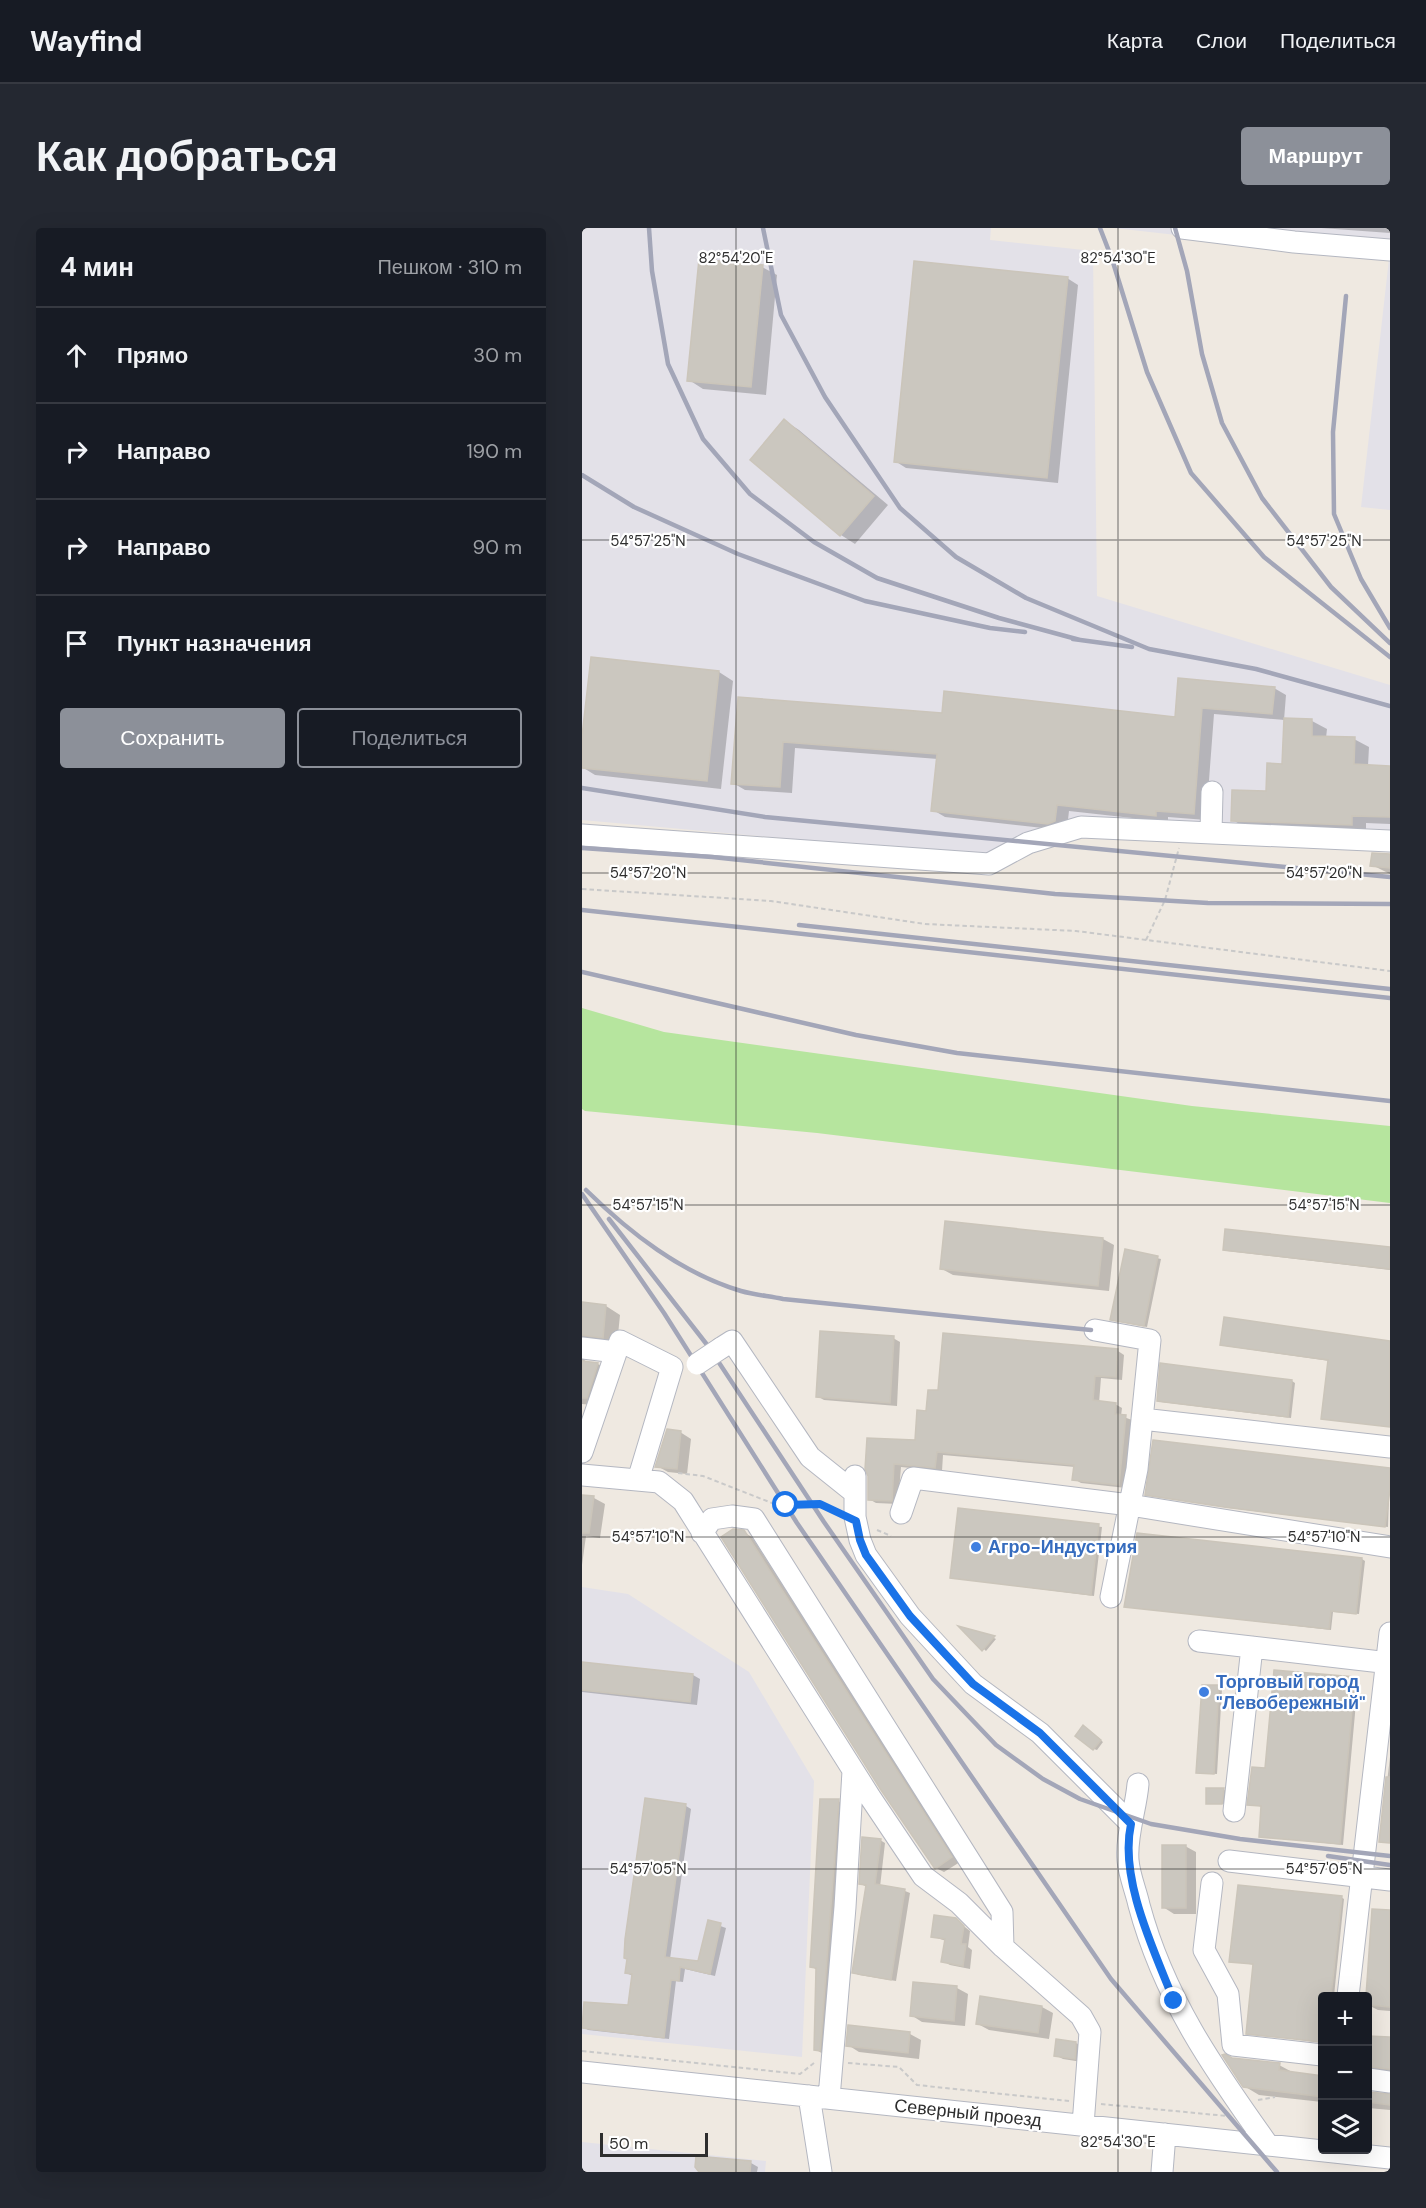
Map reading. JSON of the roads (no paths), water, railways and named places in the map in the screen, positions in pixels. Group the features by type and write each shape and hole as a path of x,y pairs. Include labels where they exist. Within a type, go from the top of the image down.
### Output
{"street":[{"path":"1182,228 1294,242 1390,250"},
{"path":"1211,833 1212,792"},
{"path":"582,835 989,864 1028,843 1081,827 1390,841"},
{"path":"1095,1330 1150,1340 1137,1469 1111,1597"},
{"path":"582,1452 620,1341 672,1367 638,1480"},
{"path":"667,1385 732,1341 810,1457 855,1485 856,1521 866,1555 910,1616 973,1684 1040,1733 1131,1824"},
{"path":"582,1348 616,1352"},
{"path":"1142,1419 1390,1447"},
{"path":"582,1475 659,1482 683,1501 923,1876 959,1903 1003,1947 1081,2016 1090,2032 1083,2125"},
{"path":"901,1513 913,1478 1130,1505 1390,1547"},
{"path":"702,1533 712,1519 732,1516 754,1519 1002,1912 1003,1947"},
{"path":"1349,1992 1364,1876 1390,1633"},
{"path":"1199,1641 1388,1663"},
{"path":"1234,1810 1252,1647"},
{"path":"821,2172 819,2097 831,2062 854,1771"},
{"path":"1138,1784 1128,1861 1146,1932 1174,2001 1221,2079 1268,2145"},
{"path":"1229,1861 1390,1880"},
{"path":"1212,1882 1204,1950 1228,1994 1233,2045 1318,2054"},
{"name":"Северный проезд","path":"582,2072 1390,2158"},
{"path":"1372,2080 1390,2082"},
{"path":"1162,2172 1165,2134"}],"railway":[{"path":"649,228 652,271 668,364 703,439 750,494 814,542 877,578 999,618 1080,640"},
{"path":"763,228 781,315 825,397 900,508 956,557 1026,598 1149,649 1256,669 1390,706"},
{"path":"1100,228 1147,372 1191,473 1264,557 1390,657"},
{"path":"1175,228 1187,271 1202,354 1222,423 1262,498 1331,587 1390,643"},
{"path":"1346,296 1333,432 1334,514 1361,579 1390,628"},
{"path":"582,475 634,507 738,554 865,601 990,628 1025,632"},
{"path":"1073,639 1132,647"},
{"path":"582,788 765,817 1390,877"},
{"path":"582,848 712,857 1055,894 1208,903 1390,904"},
{"path":"582,910 1390,998"},
{"path":"799,925 1390,989"},
{"path":"582,972 856,1035 957,1053 1390,1101"},
{"path":"586,1190 620,1221 658,1250 698,1274 741,1291 783,1299 1091,1330"},
{"path":"582,1194 664,1313 797,1523 1111,1979 1277,2172"},
{"path":"609,1219 708,1346 824,1522 933,1679 996,1745 1043,1779 1080,1799 1151,1824 1240,1839 1390,1856"},
{"path":"1328,1856 1390,1865"}],"place":[{"name":"Агро-Индустрия","path":"976,1547"},
{"name":"Торговый город \"Левобережный\"","path":"1204,1692"}]}
